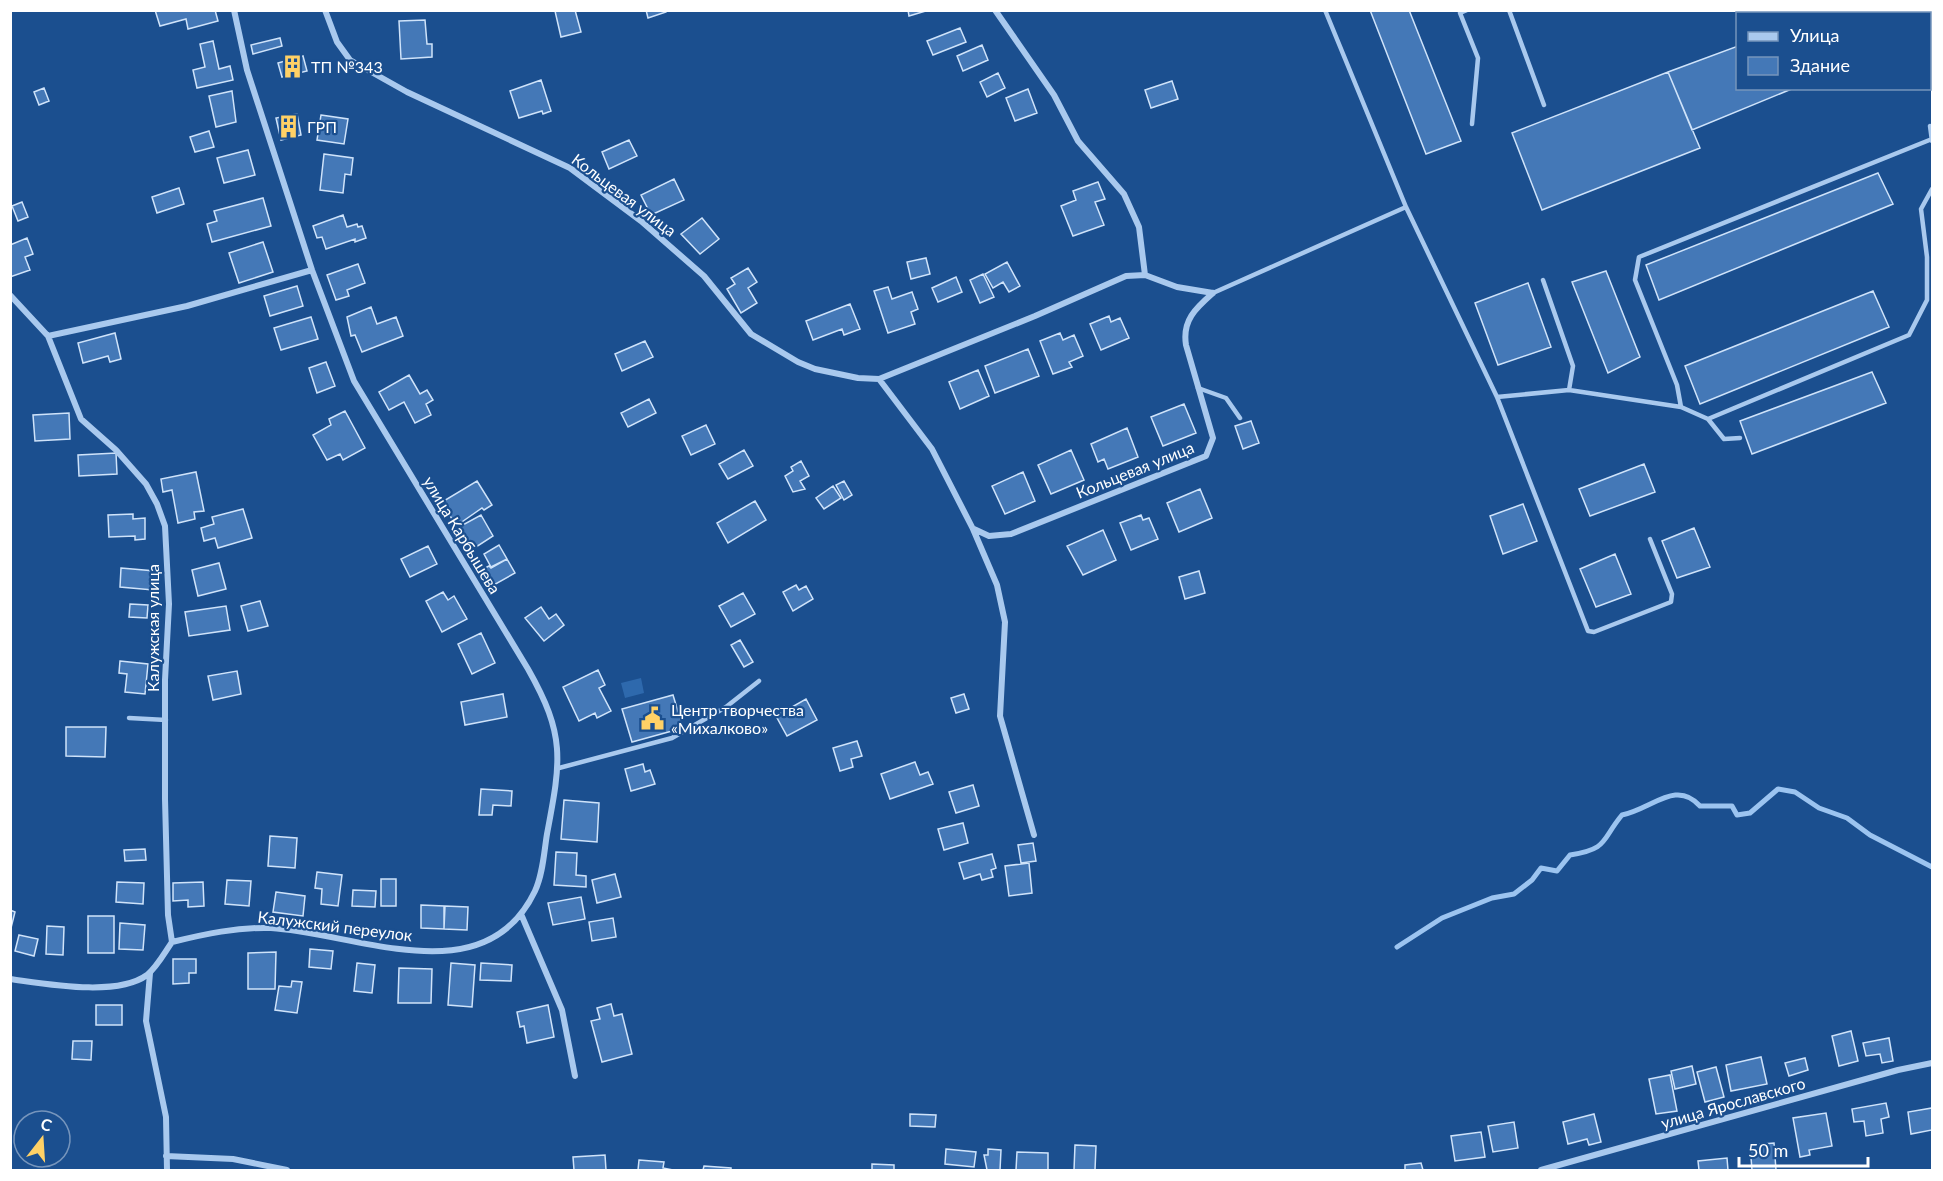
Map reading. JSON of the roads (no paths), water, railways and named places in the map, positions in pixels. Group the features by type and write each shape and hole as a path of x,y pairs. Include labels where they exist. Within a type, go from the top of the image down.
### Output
{"street":[{"name":"улица Карбышева","path":"234,10 247,70 312,270 354,381 541,692 557,740 559,768 539,882 522,914"},
{"name":"Кольцевая улица","path":"325,10 337,42 350,60 417,97 570,168 641,221 704,276 751,334 798,362 815,369 858,378 879,379 1035,316 1121,278 1145,275"},
{"path":"995,10 1054,94 1078,141 1112,178 1128,202 1139,227 1145,275 1177,287 1213,293"},
{"path":"48,336 187,306 312,270"},
{"name":"Кольцевая улица","path":"973,529 989,536 1011,534 1204,458 1211,448 1213,438 1186,345 1186,326 1193,311 1213,293"},
{"name":"Калужская улица","path":"10,295 48,336 81,418 116,450 146,484 162,515 169,604 165,680 167,878 172,942"},
{"path":"879,379 932,449 973,529 1003,604 1005,622 1000,716 1034,835"},
{"path":"522,914 562,1010 575,1076"},
{"name":"Калужский переулок","path":"172,942 219,932 272,928 403,949 462,950 491,941 522,914"},
{"path":"10,979 56,985 123,986 150,973 172,942"},
{"path":"150,973 146,1021 166,1117 167,1170"},
{"name":"улица Ярославского","path":"1541,1170 1898,1070 1932,1063"},
{"path":"166,1156 233,1159 258,1162 287,1170"}],"lane":[{"path":"1325,10 1406,207 1497,397 1588,631 1594,632 1671,602 1672,594 1650,539"},
{"path":"1467,10 1460,13 1478,58 1472,124"},
{"path":"1509,10 1544,105"},
{"path":"1681,406 1677,385 1635,280 1639,256 1932,140 1930,126"},
{"path":"1708,419 1909,334 1927,300 1927,257 1921,209 1932,189"},
{"path":"1213,293 1406,207"},
{"path":"1543,280 1573,366 1569,390"},
{"path":"1198,388 1226,398 1240,418"},
{"path":"1497,397 1569,390 1621,400 1681,406 1708,419 1724,439 1740,438"},
{"path":"559,768 672,738 726,707 759,681"},
{"path":"129,718 166,720"}],"waterway":[{"path":"1397,947 1442,918 1492,898 1514,894 1532,880 1541,868 1557,871 1570,855 1592,850 1603,842 1622,815 1673,795 1691,798 1700,806 1732,806 1737,815 1750,813 1778,789 1795,792 1819,808 1847,818 1870,835 1932,867"}],"place":[{"name":"ТП №343","path":"293,67"},
{"name":"ГРП","path":"289,127"},
{"name":"Центр творчества «Михалково»","path":"653,719"}]}
